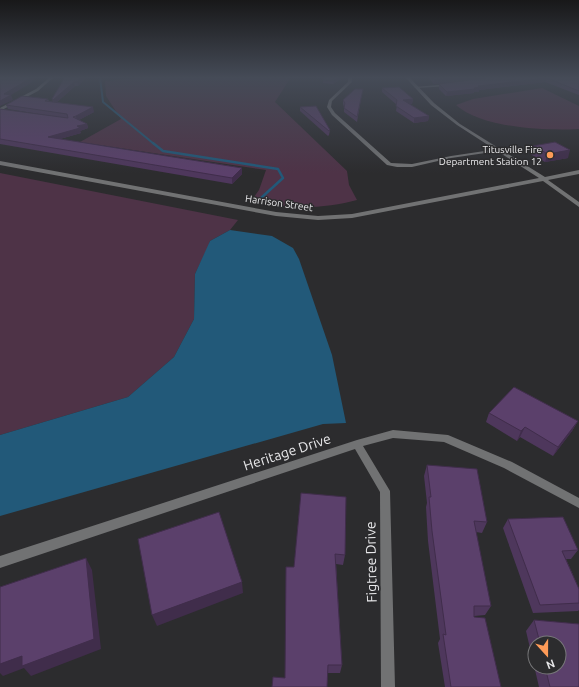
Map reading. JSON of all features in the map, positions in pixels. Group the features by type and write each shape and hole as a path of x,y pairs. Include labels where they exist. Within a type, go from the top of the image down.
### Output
{"street":[{"path":"331,109 333,114 389,164 400,166 415,165 498,150"},
{"path":"439,109 498,150 545,180 579,205"},
{"path":"0,111 7,112"},
{"name":"Harrison Street","path":"0,163 276,214 318,218 352,216 545,180 579,172"},
{"name":"Heritage Drive","path":"0,562 357,444 393,434 445,438 508,465 579,503"},
{"name":"Figtree Drive","path":"357,444 385,491 388,687"}],"shaded area":[{"path":"115,109 282,109 347,171 349,185 357,200 314,207 292,207 269,204 254,197 259,190 266,170 80,142 121,119"},
{"path":"462,109 579,109 579,129 549,129 514,126 481,119"},
{"path":"0,173 238,220 230,230 210,241 195,274 194,319 174,357 128,397 0,435"}],"water":[{"path":"230,230 272,236 293,248 299,259 332,355 346,423 323,424 0,516 0,435 128,397 174,357 194,319 195,274 210,241"}],"building":[{"path":"0,109 68,118 67,114 34,109 89,109 73,117 87,124 77,126 80,128 48,137 242,168 232,178 0,139"},
{"path":"302,109 318,109 330,130 329,131"},
{"path":"346,109 359,109 357,117"},
{"path":"401,109 418,109 429,116 414,118"},
{"path":"555,142 570,150 548,154 533,146"},
{"path":"514,387 578,421 558,447 525,427 521,431 489,413"},
{"path":"427,465 477,469 487,522 474,521 491,606 474,606 474,617 485,618 501,687 451,687 443,634 446,635 432,531 429,497 431,497"},
{"path":"301,493 346,497 345,555 335,554 342,665 328,665 327,687 272,687 273,677 285,678 286,567 294,567"},
{"path":"219,512 242,582 152,615 138,539"},
{"path":"563,517 578,550 562,551 579,589 579,603 540,605 508,519"},
{"path":"86,558 94,639 22,666 22,656 0,664 0,587"},
{"path":"534,620 579,624 579,687 550,687 547,675 567,675 567,635 538,635"}],"waterway":[{"path":"112,109 154,144"},
{"path":"153,143 163,151 278,169 283,178 261,198"}],"place":[{"name":"Titusville Fire Department Station 12","path":"550,155"}]}
